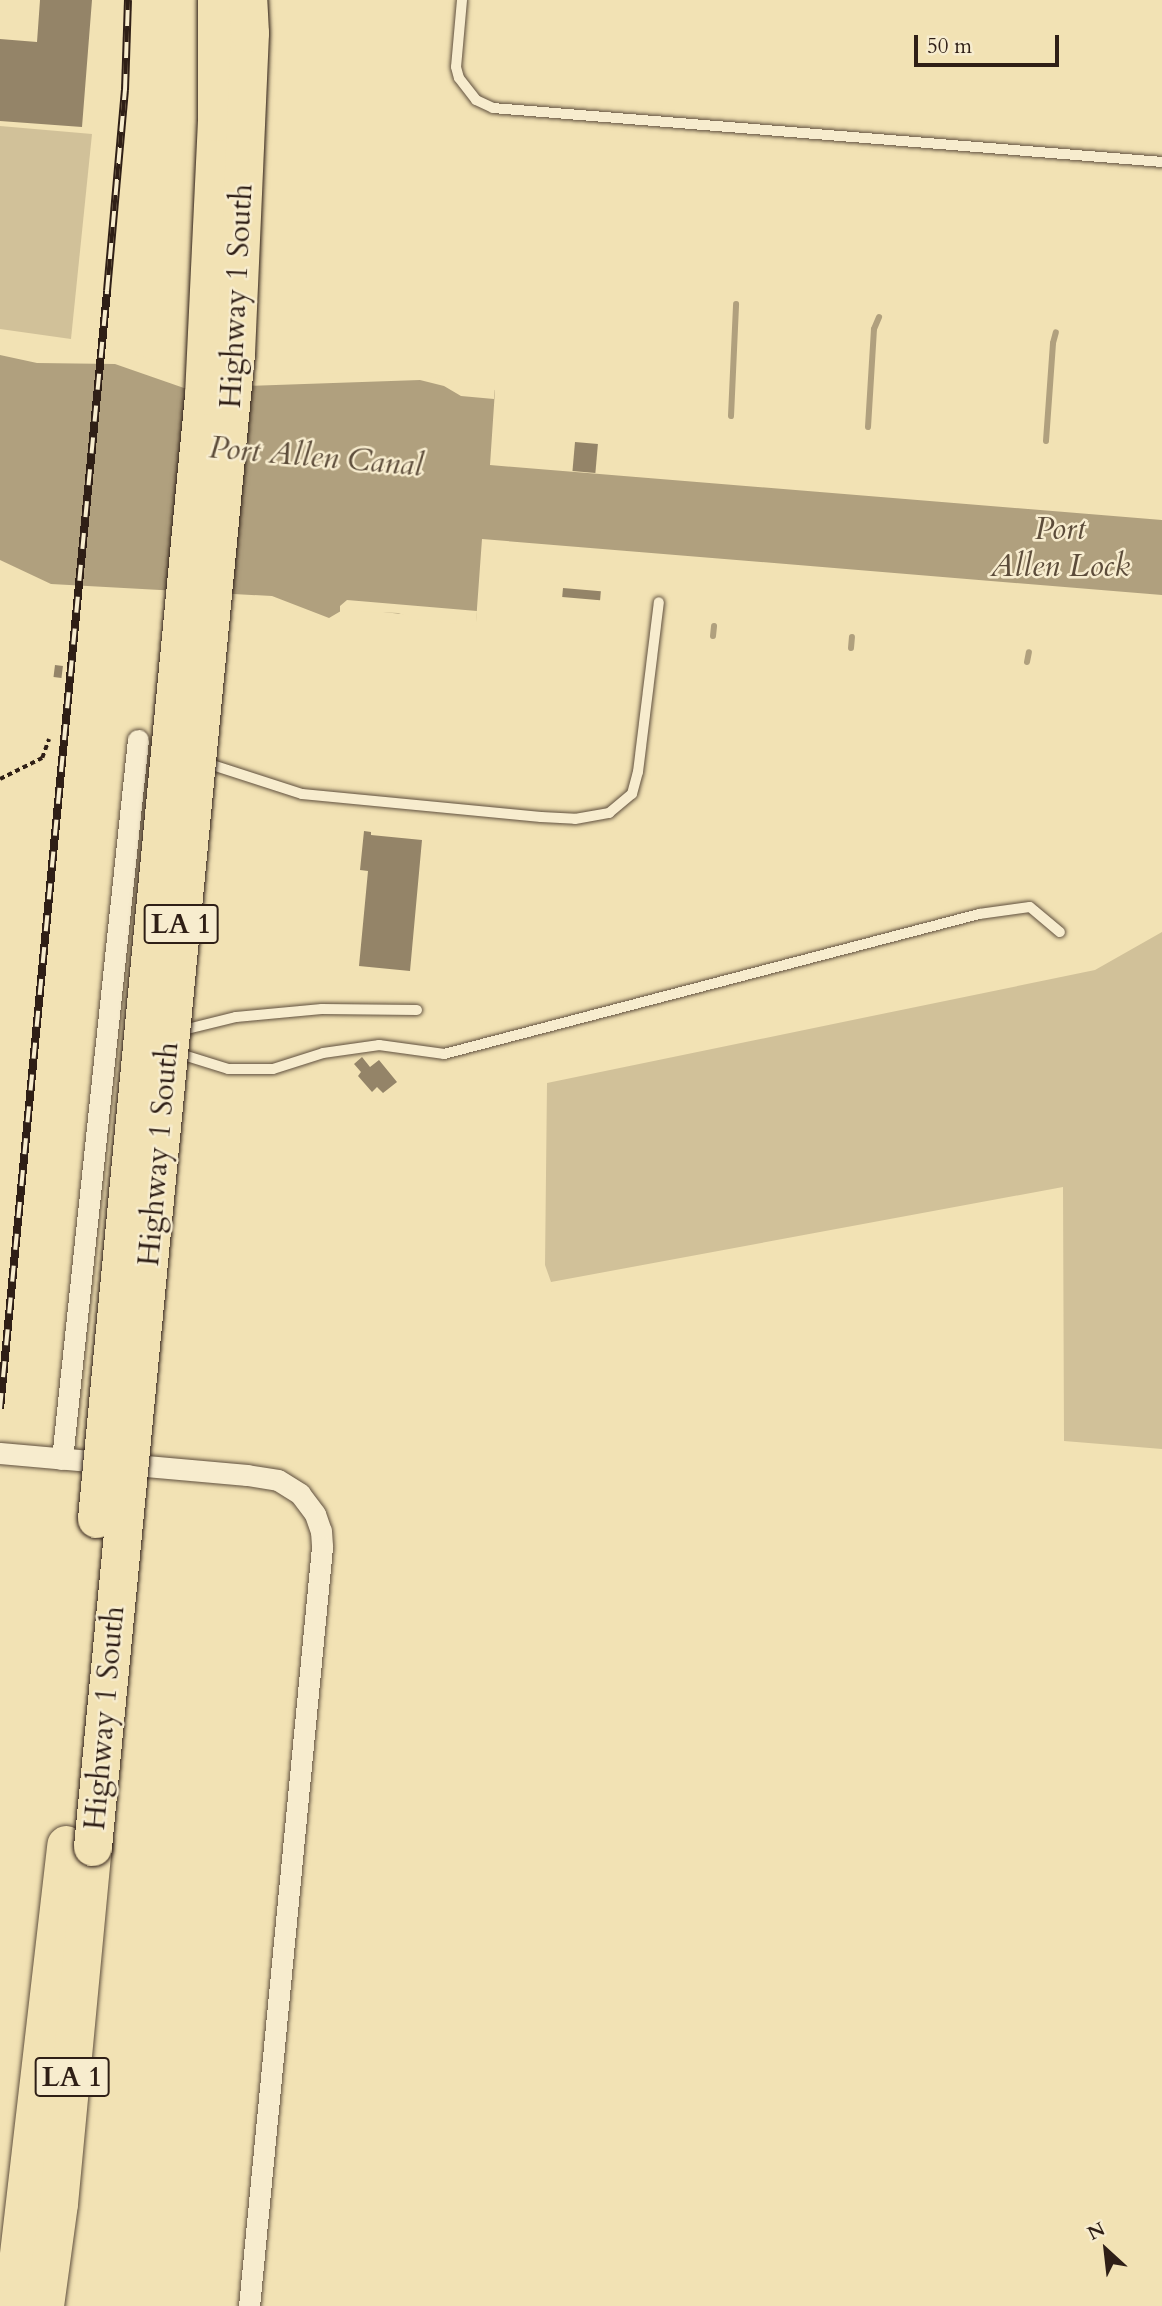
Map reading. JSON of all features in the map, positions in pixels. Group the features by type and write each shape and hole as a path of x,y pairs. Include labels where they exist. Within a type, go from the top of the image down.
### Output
{"highway":[{"path":"13,2306 80,1846 204,396 217,122 217,0"},
{"name":"Highway 1 South","path":"45,2306 63,2165 80,1846 236,354 250,33 248,0"}],"street":[{"path":"62,1460 113,1035 144,742"},
{"path":"0,1453 278,1480 290,1486 308,1504 321,1531 321,1561 249,2306"}],"lane":[{"path":"462,0 456,67 466,90 476,100 493,108 1162,162"},
{"path":"163,749 302,794 541,817 575,819 609,813 632,794 638,772 659,602"},
{"path":"417,1010 322,1009 236,1017 137,1039 228,1069 273,1069 323,1053 379,1045 444,1054 979,914 1030,907 1060,932"}],"path":[{"path":"0,779 42,758 49,738"}],"shaded area":[{"path":"0,126 92,134 71,339 0,329"},
{"path":"1162,932 1162,1449 1064,1441 1063,1187 551,1282 545,1265 547,1083 1095,970"}],"water":[{"path":"0,339 195,376 415,378 495,390 490,465 1162,520 1162,595 482,539 476,622 346,608 329,618 272,596 51,584 0,560"}],"pier":[{"path":"0,335 124,351 195,372 416,375 495,387 494,399 461,396 444,386 420,380 184,388 115,364 37,363 0,355"},
{"path":"347,600 477,611 476,626 415,619 398,613 347,611 340,616 340,606"}],"building":[{"path":"40,0 92,0 82,127 0,121 0,39 37,42"},
{"path":"575,442 598,444 595,473 572,471"},
{"path":"563,588 601,591 600,600 562,597"},
{"path":"55,665 63,666 61,678 54,677"},
{"path":"364,831 371,832 371,835 422,840 410,971 359,966 368,871 360,870"},
{"path":"362,1057 370,1067 379,1060 397,1082 383,1093 377,1087 372,1092 358,1076 361,1072 354,1064"}],"waterway":[{"path":"731,416 736,304"},
{"path":"868,427 874,329 879,317"},
{"path":"1046,441 1056,332"},
{"path":"713,636 714,626"},
{"path":"851,648 852,637"},
{"path":"1027,662 1029,652"}],"railway":[{"path":"0,1409 107,291 125,90 128,0"}],"water label":[{"name":"Port Allen Canal","path":"316,457"},
{"name":"Port Allen Lock","path":"1060,548"}]}
